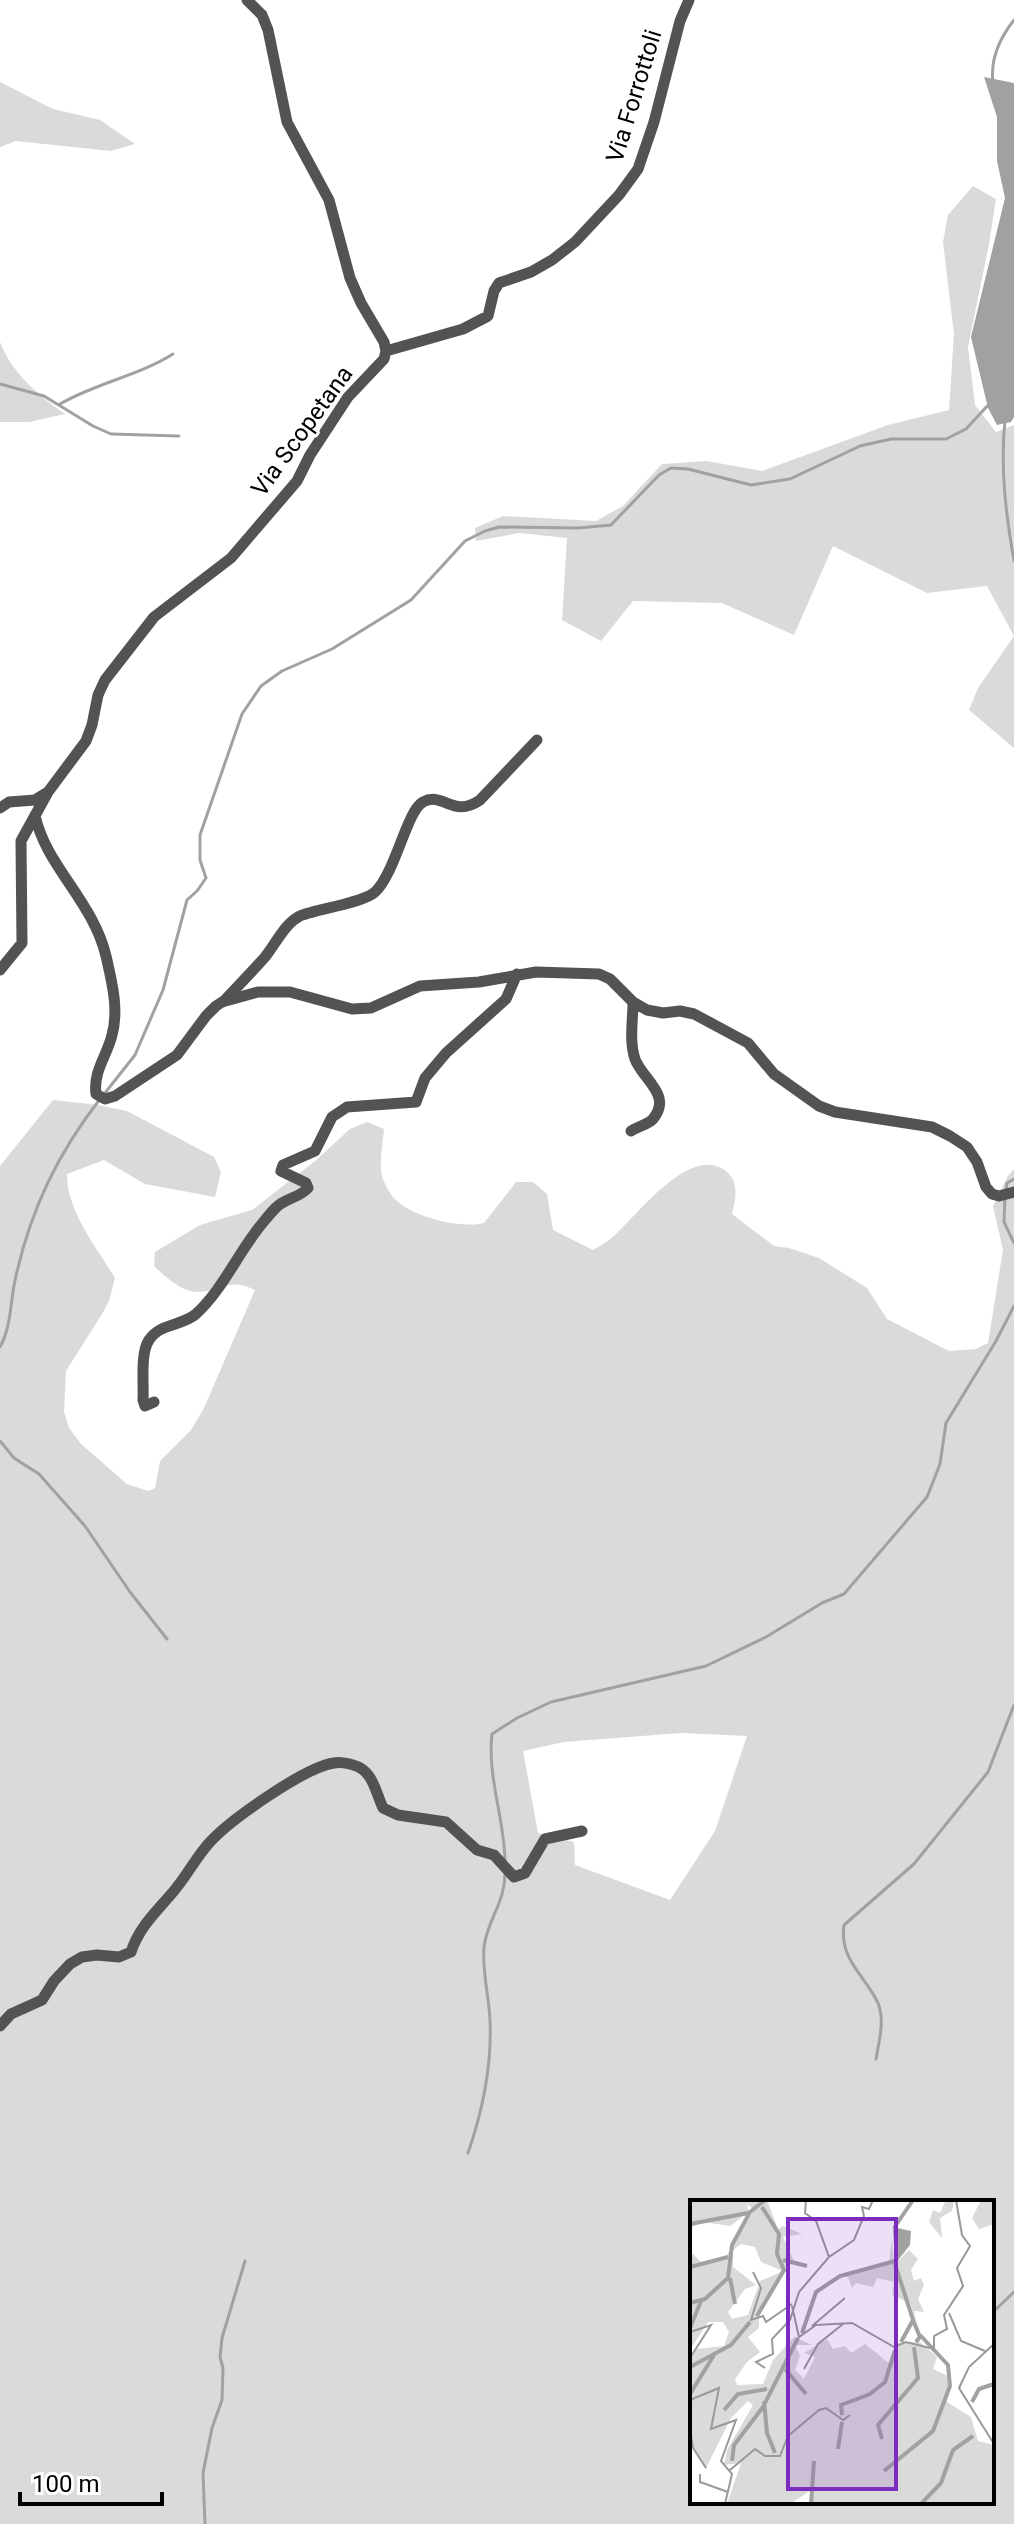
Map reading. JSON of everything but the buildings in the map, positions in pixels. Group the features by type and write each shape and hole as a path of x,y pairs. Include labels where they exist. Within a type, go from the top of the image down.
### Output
{"street":[{"path":"247,0 262,15 268,30 287,122 329,200 350,278 386,351"},
{"name":"Via Forrottoli","path":"386,351 463,329 488,316 499,283 531,272 552,260 575,242 619,195 638,169 654,122 680,21 689,0"},
{"name":"Via Scopetana","path":"0,970 22,943 21,841 48,792 86,741 105,680 154,617 231,558 297,481 348,397 384,359 386,351"},
{"path":"35,815 39,835 88,909 101,935 107,958 115,1020 112,1036 95,1076 96,1094 105,1099 115,1096 177,1055 206,1016 266,956 283,931 298,917 373,895 388,877 418,806 424,801 469,808 537,740"},
{"path":"0,808 9,802 35,800 48,792"},
{"path":"222,1002 258,992 290,992 352,1009 371,1008 420,986 479,982 517,974 599,974 610,979 633,1002 647,1010 663,1013 680,1011 706,1019 748,1043 774,1074 819,1106 835,1112 932,1127 967,1147 992,1194 999,1196 1014,1192"},
{"path":"154,1402 145,1406 143,1400 144,1350 150,1337 165,1327 186,1322 197,1313 221,1286 264,1220 280,1204 308,1188 306,1183 281,1171 283,1165 315,1151 332,1117 347,1107 416,1102 425,1078 470,1030 506,999 517,974"},
{"path":"631,1131 652,1120 659,1103 658,1091 640,1070 634,1057 633,1002"},
{"path":"0,2026 11,2014 42,2000 54,1981 70,1964 82,1957 119,1957 131,1952 152,1914 211,1840 286,1784 334,1763 353,1765 368,1773 383,1808 398,1815 446,1822 477,1850 494,1855 514,1877 525,1873 545,1839 582,1831"}],"shaded area":[{"path":"984,77 1014,83 1014,417 1011,422 997,425 988,408 971,337 1005,198 997,161 997,117"},
{"path":"0,82 53,109 100,120 135,144 111,151 16,141 0,147"},
{"path":"973,186 996,199 968,347 975,405 996,432 1014,425 1014,636 987,586 927,593 833,546 794,635 722,603 633,601 601,641 562,620 567,538 519,533 476,541 475,528 503,516 596,521 623,506 662,464 707,461 762,471 888,425 949,410 954,334 943,242 948,215"},
{"path":"0,342 11,363 27,382 65,414 29,422 0,422"},
{"path":"1014,636 1014,748 969,710 978,688"},
{"path":"53,1100 127,1111 214,1157 221,1172 215,1197 145,1184 104,1160 67,1174 77,1215 115,1278 109,1301 66,1371 64,1412 69,1428 81,1444 127,1484 148,1491 155,1488 160,1461 191,1430 204,1408 255,1290 239,1285 198,1292 186,1289 154,1266 155,1252 200,1225 252,1210 350,1129 367,1122 384,1129 382,1174 390,1193 414,1212 451,1223 484,1223 516,1182 533,1182 547,1194 553,1230 593,1250 614,1236 679,1175 694,1167 709,1165 723,1169 734,1184 732,1214 774,1246 819,1258 867,1288 887,1319 949,1351 976,1349 988,1343 1003,1250 993,1206 1014,1169 1014,2524 0,2524 0,1166","holes":["681,1733 747,1736 715,1831 670,1900 575,1865 574,1842 538,1833 523,1751 564,1742"]}],"waterway":[{"path":"993,83 997,50 1014,20"},
{"path":"60,404 173,354"},
{"path":"0,384 44,396 111,434 179,436"},
{"path":"105,1093 135,1055 163,990 187,900 206,878 200,860 200,835 242,714 261,686 282,671 332,649 411,600 465,541 485,531 499,527 578,528 611,525 659,475 671,468 688,469 751,485 790,479 860,446 891,439 946,439 966,429 990,403"},
{"path":"1005,420 1005,491 1014,561"},
{"path":"0,1347 7,1330 22,1251 38,1205 71,1140 100,1099"},
{"path":"1006,1190 1007,1183 1014,1179"},
{"path":"1005,1197 1004,1222 1014,1243"},
{"path":"505,1860 492,1765 492,1734 551,1702 706,1666 844,1594 927,1497 940,1464 946,1423 1014,1306"},
{"path":"0,1441 14,1458 39,1474 85,1526 167,1639"},
{"path":"876,2059 881,2031 880,2010 873,1993 849,1958 843,1937 844,1925 914,1864 988,1772 1014,1705"},
{"path":"468,2153 482,2104 490,2054 484,1947 503,1892 505,1871"},
{"path":"205,2524 203,2473 212,2428 222,2400 222,2338 245,2261"},
{"path":"994,2311 1014,2292"}]}
